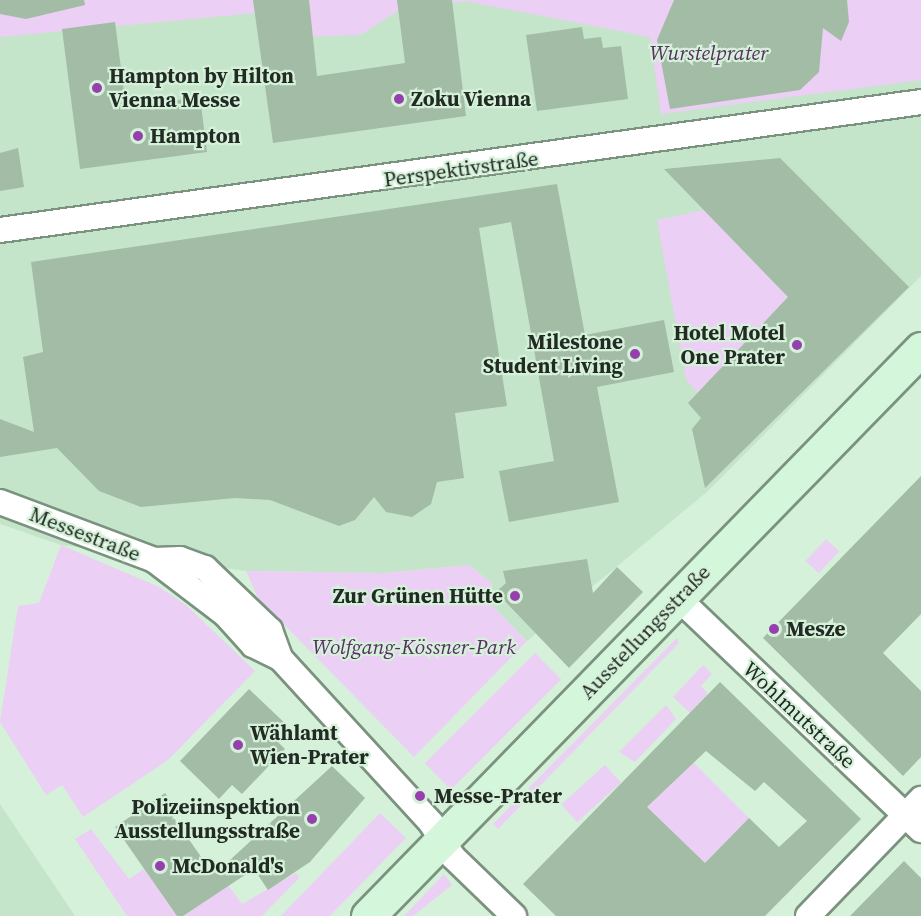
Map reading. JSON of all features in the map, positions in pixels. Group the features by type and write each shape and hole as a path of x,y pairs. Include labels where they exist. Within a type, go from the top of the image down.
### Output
{"main road":[{"name":"Ausstellungsstraße","path":"368,916 440,839 921,349"}],"street":[{"name":"Perspektivstraße","path":"0,230 921,102"},
{"name":"Messestraße","path":"0,502 154,560 180,559 205,568 270,630 280,658"},
{"path":"154,560 225,614 253,645 280,658 440,839 514,916"},
{"name":"Wohlmutstraße","path":"678,598 916,815"},
{"path":"808,916 916,815"}],"shaded area":[{"path":"0,0 921,0 921,276 708,491 527,641 483,596 493,584 469,565 384,573 246,571 61,545 0,524"},
{"path":"0,804 75,916 0,916"}],"green space":[{"name":"Wurstelprater","path":"0,0 921,0 921,80 661,114 650,37 465,1 398,11 360,35 299,37 277,11 0,37"},
{"path":"704,210 788,297 698,393 686,380 657,220"},
{"path":"826,539 839,551 819,573 806,561"},
{"name":"Wolfgang-Kössner-Park","path":"61,545 159,587 186,605 255,671 168,760 83,817 62,785 46,795 0,722 18,606 39,603"},
{"name":"Wolfgang-Kössner-Park","path":"469,565 493,584 483,596 527,641 414,757 258,598 246,571 384,573"},
{"path":"677,638 679,643 498,829 493,824"},
{"path":"535,653 561,679 451,789 425,763"},
{"path":"703,665 712,674 701,686 708,694 690,713 673,697"},
{"path":"666,705 676,719 635,762 619,752"},
{"path":"692,761 749,818 703,864 646,807"},
{"path":"605,765 621,783 577,822 561,804"},
{"path":"380,813 406,838 330,916 281,916"},
{"path":"91,829 129,879 144,869 177,916 127,916 75,839"},
{"path":"296,873 299,878 262,916 183,916 228,885 242,904"},
{"path":"444,874 452,885 413,916 404,916"}],"building":[{"path":"0,0 84,0 85,5 26,19 0,14"},
{"path":"253,0 309,0 317,76 405,63 397,0 452,0 466,116 273,143"},
{"path":"674,0 847,0 849,22 841,41 823,28 819,72 800,90 670,109 657,40"},
{"name":"Hampton by Hilton Vienna Messe","path":"115,22 126,107 200,97 207,152 80,169 62,29"},
{"path":"582,27 584,39 601,37 603,48 621,46 628,99 537,111 526,35"},
{"path":"18,148 24,187 0,191 0,153"},
{"name":"Hotel Motel One Prater","path":"780,158 909,287 705,488 692,429 701,418 688,403 788,297 664,169"},
{"path":"557,184 585,335 664,320 674,372 597,387 619,502 509,522 499,471 554,461 511,222 479,228 507,406 455,413 464,478 437,482 431,504 412,517 386,512 374,497 355,520 339,526 270,500 235,498 141,507 99,491 57,448 0,457 0,419 34,432 23,357 43,352 31,262"},
{"path":"921,476 921,614 883,653 921,691 921,757 903,776 763,638"},
{"path":"587,559 593,593 617,567 643,592 569,668 496,592 506,583 503,571"},
{"path":"720,682 861,819 765,916 556,916 523,884","holes":["706,751 755,791 764,782 807,821 779,847 749,818 705,863 647,807"]},
{"name":"Wählamt Wien-Prater","path":"249,689 290,728 277,741 285,749 242,794 232,785 219,799 180,761"},
{"path":"332,766 365,798 310,862 268,890 254,869 183,916 177,916 115,827 165,793 179,813 173,817 209,868 214,865 218,871"},
{"path":"904,861 921,878 921,916 850,916"}],"place":[{"name":"Hampton by Hilton Vienna Messe","path":"97,88"},
{"name":"Zoku Vienna","path":"399,99"},
{"name":"Hampton","path":"138,136"},
{"name":"Hotel Motel One Prater","path":"797,345"},
{"name":"Milestone Student Living","path":"635,354"},
{"name":"Zur Grünen Hütte","path":"515,596"},
{"name":"Mesze","path":"774,629"},
{"name":"Wählamt Wien-Prater","path":"238,745"},
{"name":"Messe-Prater","path":"420,796"},
{"name":"Polizeiinspektion Ausstellungsstraße","path":"312,819"},
{"name":"McDonald's","path":"160,866"}]}
